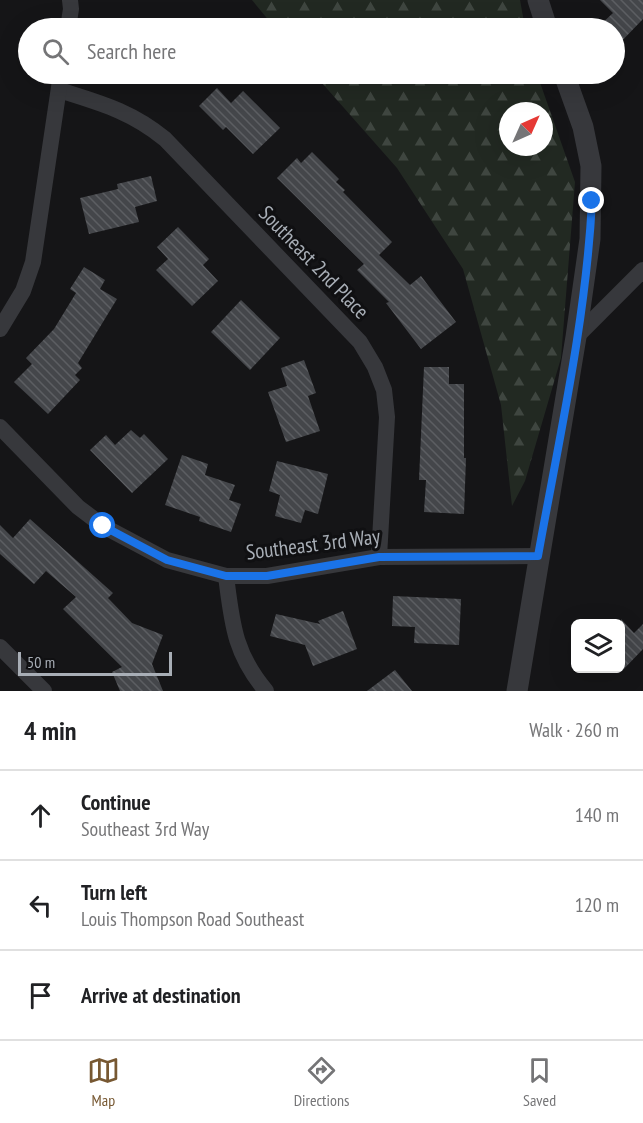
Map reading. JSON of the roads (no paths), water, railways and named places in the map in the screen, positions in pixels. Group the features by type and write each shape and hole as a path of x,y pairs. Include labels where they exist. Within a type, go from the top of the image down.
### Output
{"street":[{"path":"70,0 72,9 70,18"},
{"path":"538,0 544,18"},
{"path":"0,328 23,291 33,262 60,84"},
{"name":"Southeast 2nd Place","path":"64,84 142,120 165,139 360,342 384,390 387,417 379,557"},
{"path":"517,691 576,337 590,238 591,166 583,127 568,84"},
{"path":"576,337 643,270"},
{"name":"Southeast 3rd Way","path":"0,427 78,507 103,526 167,560 226,576 267,576 379,557 538,556"},
{"path":"226,576 233,633 245,661 266,691"},
{"path":"0,646 44,691"}]}
